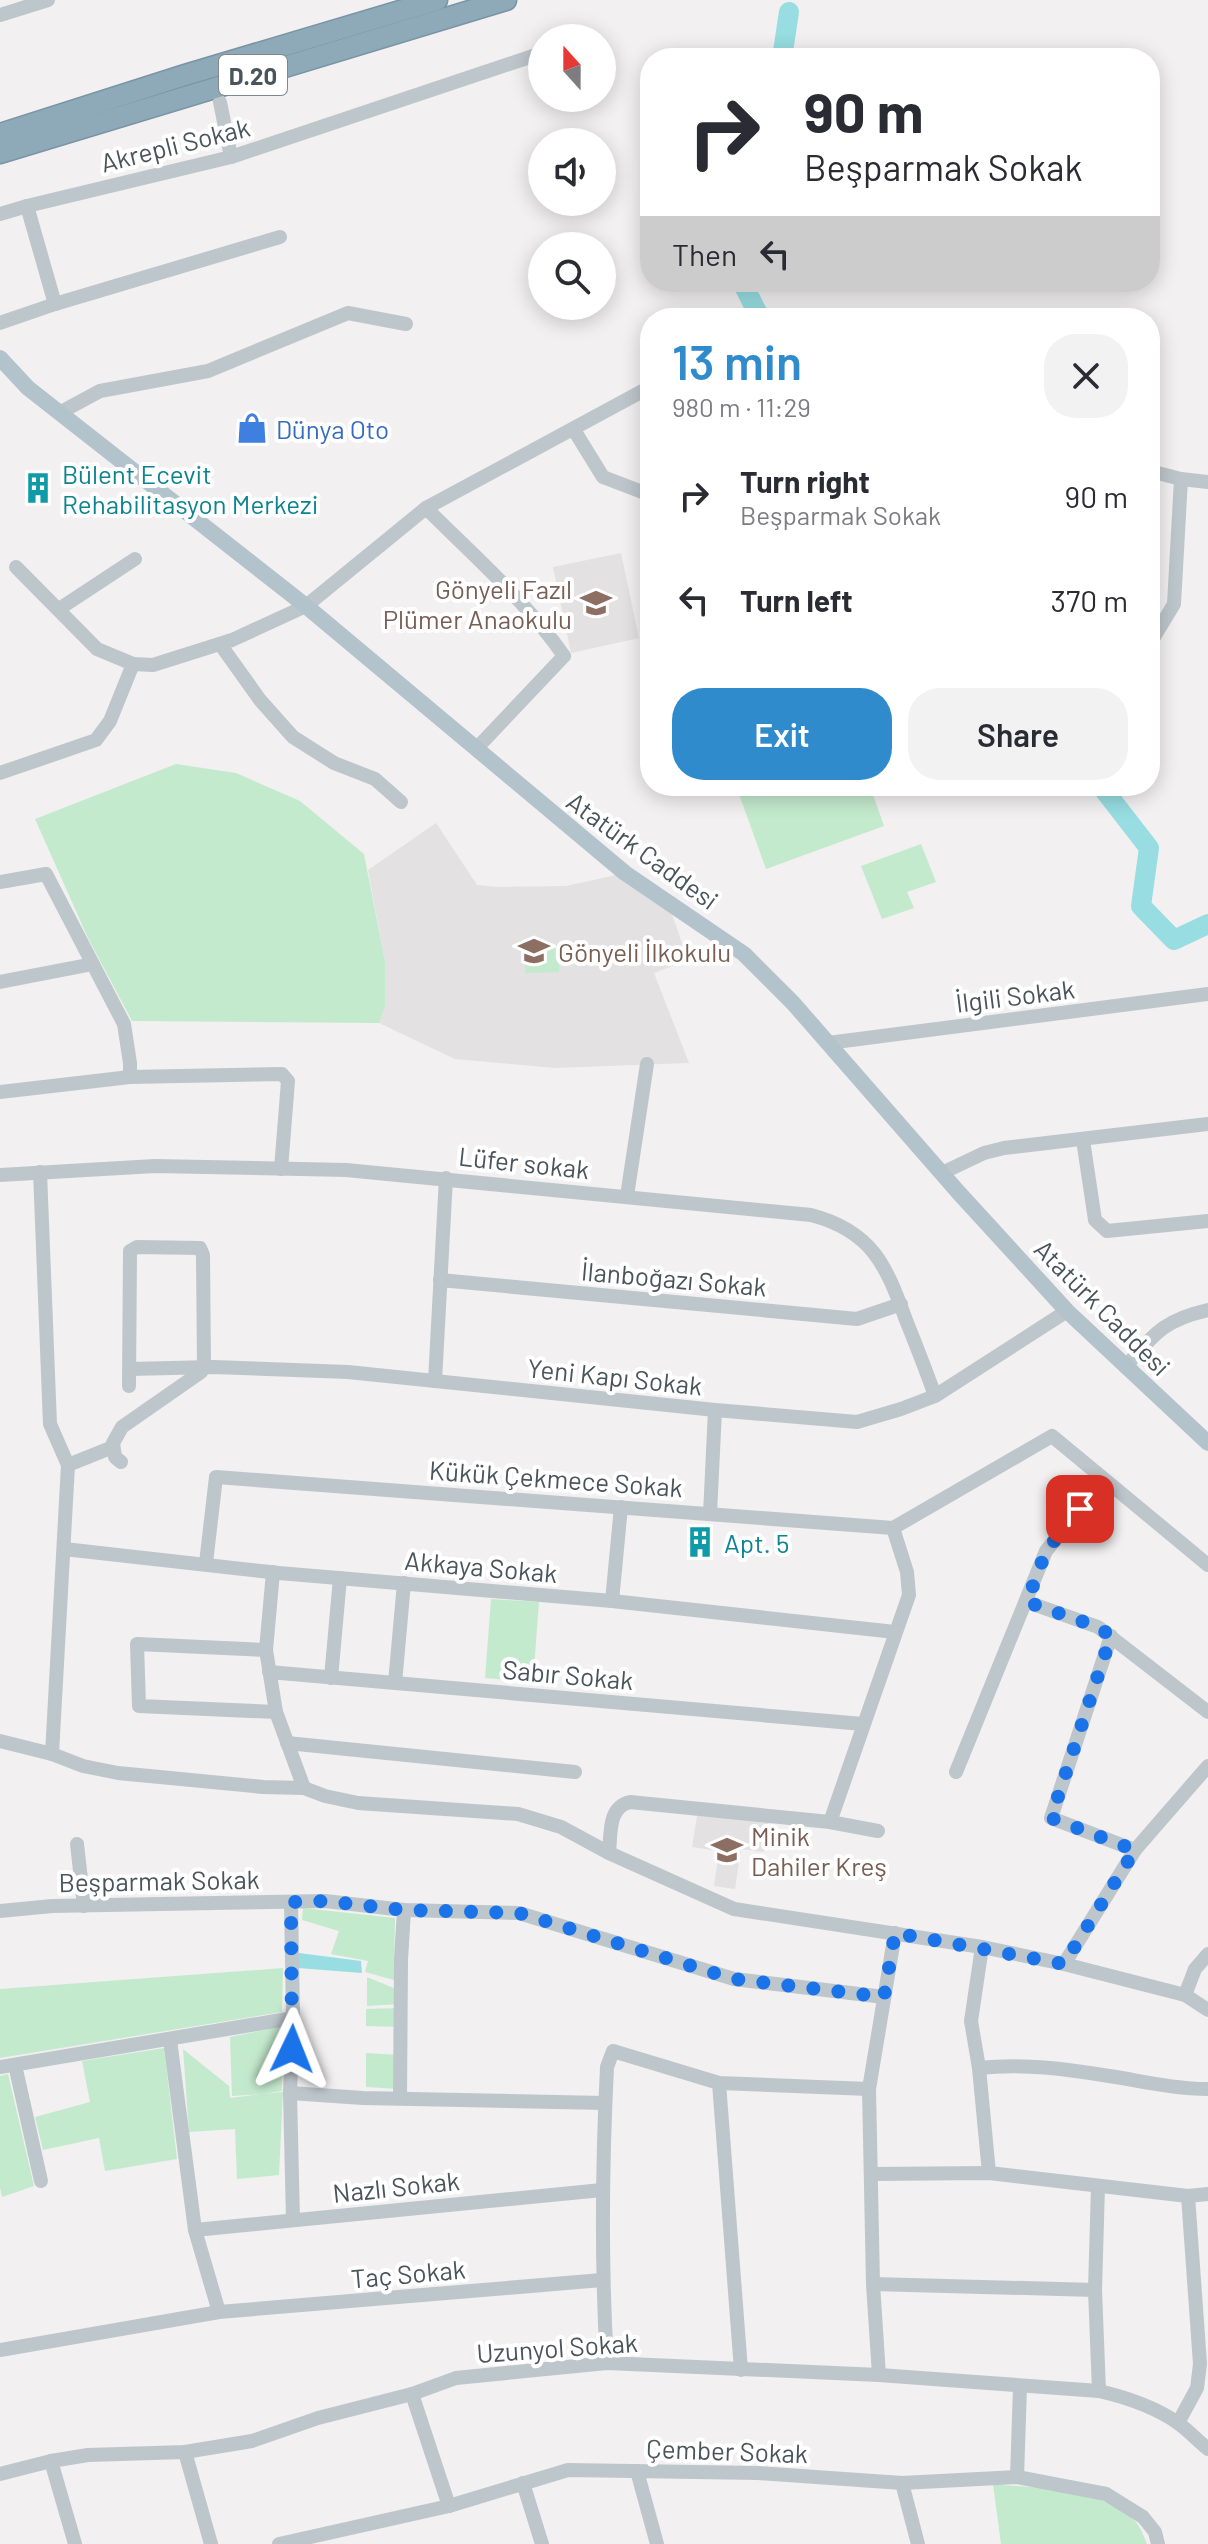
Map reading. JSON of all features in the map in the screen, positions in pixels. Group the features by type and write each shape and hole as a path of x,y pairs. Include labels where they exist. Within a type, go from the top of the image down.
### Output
{"highway":[{"name":"D.20","path":"0,134 437,0"},
{"name":"D.20","path":"0,153 506,0"}],"main road":[{"name":"Atatürk Caddesi","path":"0,358 28,388 306,606 625,873 744,954 793,1003 1067,1311 1208,1443"},
{"name":"Atatürk Caddesi","path":"0,378 28,388"}],"street":[{"path":"0,15 48,0"},
{"name":"Akrepli Sokak","path":"0,214 231,157 528,58"},
{"path":"220,102 231,157"},
{"path":"27,206 55,304"},
{"path":"0,323 280,237"},
{"path":"61,412 100,391 208,371 348,313 406,324"},
{"path":"16,567 97,649 133,664 153,665 220,644 306,606 426,508 640,393"},
{"path":"574,430 603,477 640,491"},
{"path":"1160,474 1208,482"},
{"path":"1160,627 1174,604 1181,479"},
{"path":"426,508 500,581 564,656 476,749"},
{"path":"59,609 135,559"},
{"path":"220,644 260,700 293,737 334,763 375,779 401,802"},
{"path":"0,773 96,740 110,721 133,664"},
{"path":"0,882 46,874 124,1024 130,1077"},
{"path":"0,982 93,964"},
{"name":"İlgili Sokak","path":"828,1043 1208,994"},
{"path":"627,1196 647,1064"},
{"path":"0,1092 130,1077 282,1074 288,1081 281,1169"},
{"path":"942,1173 994,1150 1208,1124"},
{"path":"1083,1140 1095,1220 1107,1231 1208,1221"},
{"name":"Lüfer sokak","path":"0,1175 155,1166 346,1170 811,1215 832,1220 861,1239 881,1260 935,1396"},
{"path":"40,1172 50,1424 68,1465 52,1754"},
{"path":"435,1381 446,1178"},
{"path":"121,1462 115,1457 113,1447 122,1427 204,1367 203,1255 200,1248 137,1247 130,1251 129,1386"},
{"name":"İlanboğazı Sokak","path":"440,1280 857,1319 901,1304"},
{"path":"1127,1365 1159,1329 1187,1315 1208,1310"},
{"name":"Yeni Kapı Sokak","path":"130,1369 204,1367 348,1372 857,1422 935,1396 1067,1311"},
{"path":"710,1514 715,1410"},
{"path":"830,1822 909,1595 907,1572 893,1528 1052,1436 1208,1565"},
{"path":"68,1465 113,1447"},
{"name":"Kükük Çekmece Sokak","path":"206,1563 216,1477 893,1528"},
{"path":"956,1772 1046,1551 1080,1509 1111,1486"},
{"path":"612,1601 621,1507"},
{"name":"Akkaya Sokak","path":"64,1549 273,1572 612,1601 895,1632"},
{"path":"273,1572 266,1650 269,1672 276,1712 304,1788"},
{"path":"331,1678 340,1578"},
{"path":"395,1683 404,1583"},
{"path":"1027,1602 1098,1627 1208,1712"},
{"path":"1111,1636 1051,1818 1135,1850"},
{"path":"266,1650 137,1644 139,1706 276,1712"},
{"name":"Sabır Sokak","path":"269,1672 863,1724"},
{"path":"0,1741 52,1754 83,1766 118,1773 304,1788 358,1803 518,1814 561,1827 609,1853 734,1909 982,1947 1064,1964 1185,1995 1208,2010"},
{"path":"287,1743 575,1772"},
{"path":"1064,1964 1135,1850 1208,1766"},
{"path":"609,1853 614,1811 619,1804 630,1802 830,1822 878,1831"},
{"path":"77,1844 84,1906"},
{"name":"Beşparmak Sokak","path":"0,1911 52,1906 325,1901 404,1910 519,1913 734,1979 884,1997"},
{"path":"291,1902 293,2220"},
{"path":"400,2098 404,1910"},
{"path":"879,2375 873,2284 869,2089 895,1933"},
{"path":"982,1947 971,2021 979,2068 989,2173"},
{"path":"1185,1995 1195,1969 1208,1954"},
{"path":"41,2181 8,2066 293,2018"},
{"path":"170,2040 195,2230 219,2312"},
{"path":"607,2363 602,2280 602,2190 607,2067 613,2051 719,2083 869,2089"},
{"path":"979,2068 1009,2065 1107,2075 1182,2089 1208,2089"},
{"path":"719,2083 741,2370"},
{"path":"290,2093 605,2103"},
{"path":"872,2174 989,2173 1188,2196 1208,2194"},
{"path":"1098,2186 1095,2290 1099,2391"},
{"name":"Nazlı Sokak","path":"195,2230 602,2190"},
{"path":"1178,2423 1197,2388 1200,2364 1202,2288 1188,2196"},
{"name":"Taç Sokak","path":"0,2350 219,2312 238,2313 602,2280"},
{"path":"873,2284 1095,2290"},
{"name":"Uzunyol Sokak","path":"0,2474 88,2455 185,2452 252,2441 318,2418 412,2394 456,2378 607,2363 879,2375 1099,2391 1121,2396 1178,2423 1208,2449"},
{"path":"1017,2477 1020,2387"},
{"path":"412,2394 449,2506"},
{"path":"185,2452 211,2544"},
{"path":"51,2461 75,2544"},
{"name":"Çember Sokak","path":"279,2544 449,2506 568,2470 758,2473 902,2483 1017,2477 1106,2494 1143,2517 1155,2532 1158,2544"},
{"path":"637,2471 657,2544"},
{"path":"523,2483 542,2544"},
{"path":"902,2483 918,2544"}],"shaded area":[{"name":"Gönyeli Fazıl Plümer Anaokulu","path":"621,553 639,638 571,653 553,567"},
{"name":"Gönyeli İlkokulu","path":"436,823 477,885 566,886 616,875 667,900 688,960 654,973 689,1063 555,1068 455,1059 379,1023 385,1007 385,961 368,870"},
{"name":"Minik Dahiler Kreş","path":"698,1810 769,1820 764,1852 741,1849 735,1889 714,1886 719,1851 692,1847"}],"green space":[{"path":"176,764 236,773 300,801 364,854 385,961 385,1007 379,1023 132,1021 88,938 35,819"},
{"path":"740,796 874,796 884,826 766,869"},
{"path":"921,844 936,882 907,892 914,908 882,919 861,866"},
{"path":"526,944 560,944 559,972 525,973"},
{"path":"491,1599 539,1602 533,1682 485,1678"},
{"path":"303,1908 395,1918 394,1980 365,1972 368,1961 331,1954 339,1931 302,1920"},
{"path":"283,1968 282,2012 0,2058 0,1989"},
{"path":"367,1977 401,1991 401,2004 367,2006"},
{"path":"400,2008 400,2027 366,2026 366,2009"},
{"path":"284,2026 282,2091 263,2094 283,2092 279,2175 237,2179 235,2129 189,2132 183,2049 229,2086 230,2098 262,2094 232,2096 230,2037"},
{"path":"164,2048 177,2159 105,2171 99,2138 43,2150 35,2117 90,2102 82,2061"},
{"path":"366,2053 400,2055 398,2089 366,2087"},
{"path":"8,2074 34,2186 2,2197 0,2076"},
{"path":"993,2484 1069,2491 1106,2502 1136,2522 1147,2544 1001,2544"}],"water":[{"path":"299,1953 361,1961 362,1973 298,1968"}],"waterway":[{"path":"784,48 789,12"},
{"path":"747,292 755,308"},
{"path":"1109,796 1149,848 1141,906 1174,940 1208,924"}],"place":[{"name":"Dünya Oto","path":"252,428"},
{"name":"Bülent Ecevit Rehabilitasyon Merkezi","path":"38,488"},
{"name":"Gönyeli Fazıl Plümer Anaokulu","path":"596,603"},
{"name":"Gönyeli İlkokulu","path":"534,951"},
{"name":"Apt. 5","path":"700,1542"},
{"name":"Minik Dahiler Kreş","path":"727,1850"}],"route":[{"path":"292,2049 291,1902 325,1901 404,1910 519,1913 734,1979 884,1997 895,1933 1064,1964 1135,1850 1051,1818 1111,1636 1098,1627 1027,1602 1046,1551 1080,1509"}]}
